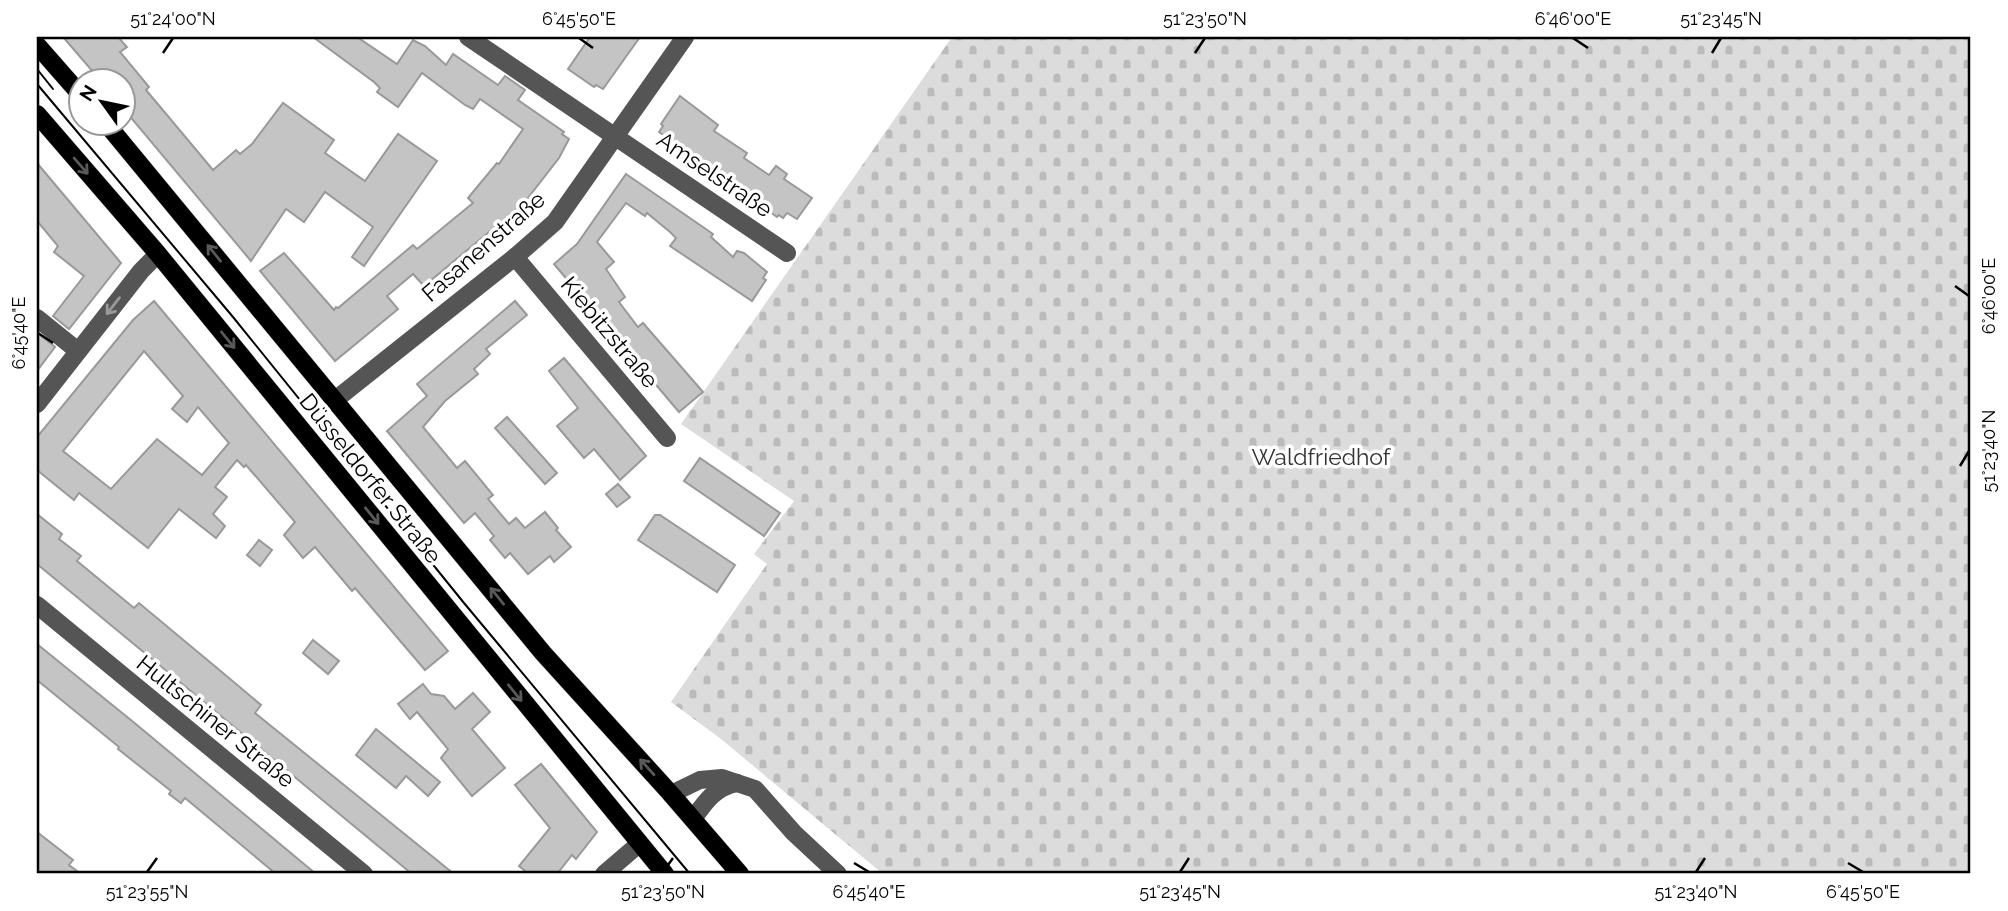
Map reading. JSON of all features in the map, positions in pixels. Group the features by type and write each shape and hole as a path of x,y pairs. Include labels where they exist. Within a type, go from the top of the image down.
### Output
{"main road":[{"path":"37,45 66,78"},
{"name":"Düsseldorfer Straße","path":"37,114 158,254 665,874"},
{"name":"Düsseldorfer Straße","path":"117,136 543,653 740,874"}],"street":[{"name":"Amselstraße","path":"468,37 788,253"},
{"name":"Fasanenstraße","path":"335,400 555,222 685,37"},
{"path":"37,404 141,271 158,254"},
{"name":"Kiebitzstraße","path":"514,257 667,438"},
{"path":"37,318 78,351"},
{"name":"Hultschiner Straße","path":"37,605 364,874"},
{"path":"671,794 700,780 722,778 755,789 793,833 838,874"},
{"path":"694,820 713,793 739,782"},
{"path":"604,874 639,844"}],"green space":[{"name":"Waldfriedhof","path":"952,37 1971,37 1971,874 883,874 721,739 671,702 767,564 754,554 794,501 681,424"}],"building":[{"path":"63,37 118,37 127,47 120,52 132,66 88,66"},
{"path":"313,37 357,37 397,64 413,40 425,46 446,65 453,54 498,85 505,76 525,90 518,100 564,132 562,134 569,139 559,158 524,203 424,286 413,274 387,296 398,309 335,361 260,271 284,253 334,310 338,308 413,245 417,249 473,203 468,198 497,163 499,164 523,129 480,99 473,109 465,105 422,73 398,107 377,92 380,88 374,82"},
{"path":"590,37 640,37 603,89 596,85 594,87 568,69"},
{"path":"136,71 149,87 146,90 213,170 236,150 240,154 252,144 283,103 334,140 325,153 365,181 398,134 437,161 364,266 352,257 373,227 325,192 304,222 286,209 251,261 136,124"},
{"path":"680,96 718,125 714,131 747,153 744,158 769,175 776,166 787,174 784,179 812,198 797,219 787,213 783,218 779,215 777,217 763,207 764,205 659,132 663,126 661,124"},
{"path":"37,163 121,263 69,329 53,316 84,276 54,252 58,246 37,221"},
{"path":"626,174 713,234 711,237 733,257 737,251 744,253 767,272 763,278 766,280 752,301 670,246 676,238 670,232 647,213 645,216 626,203 597,242 614,262 606,269 625,297 619,302 638,327 643,323 703,392 679,412 554,264 577,244"},
{"path":"154,301 448,651 425,670 355,588 352,591 315,547 303,558 284,535 295,522 246,465 244,467 237,460 215,487 227,497 213,514 225,526 216,538 179,509 148,548 79,493 74,500 37,470 37,437 133,320","holes":["144,351 183,396 172,409 187,422 198,407 229,443 202,475 157,439 111,489 63,451"]},
{"path":"515,301 527,315 486,349 490,354 474,369 478,374 445,401 423,427 457,468 465,461 493,495 488,499 509,524 516,518 525,528 545,512 558,528 556,530 571,547 554,562 550,556 528,574 510,553 505,558 490,540 494,536 475,513 464,523 387,431 427,396 417,384"},
{"path":"39,334 55,347 37,371 37,336"},
{"path":"564,358 646,456 620,480 594,449 584,458 557,426 578,408 549,371"},
{"path":"507,417 557,473 545,484 495,428"},
{"path":"700,458 780,513 764,536 684,481"},
{"path":"618,484 630,497 617,507 606,494"},
{"path":"37,514 62,534 59,539 81,556 77,561 134,608 139,603 261,705 255,713 454,874 412,874 37,564"},
{"path":"655,515 660,515 735,565 717,592 638,540"},
{"path":"259,540 272,550 260,566 247,555"},
{"path":"313,640 339,661 328,674 303,653"},
{"path":"37,644 316,874 276,874 185,798 181,803 169,794 171,791 37,680"},
{"path":"423,684 431,694 444,696 455,709 473,693 490,712 472,729 505,768 472,796 441,758 448,749 417,712 410,719 398,704"},
{"path":"376,729 440,782 428,796 406,776 396,788 356,755"},
{"path":"541,764 597,832 576,859 572,855 557,874 529,874 519,866 550,828 515,785"},
{"path":"37,832 73,860 69,865 81,874 37,874"}],"tram line":[{"path":"37,69 53,89"},
{"path":"37,84 233,317 464,603 690,874"}]}
